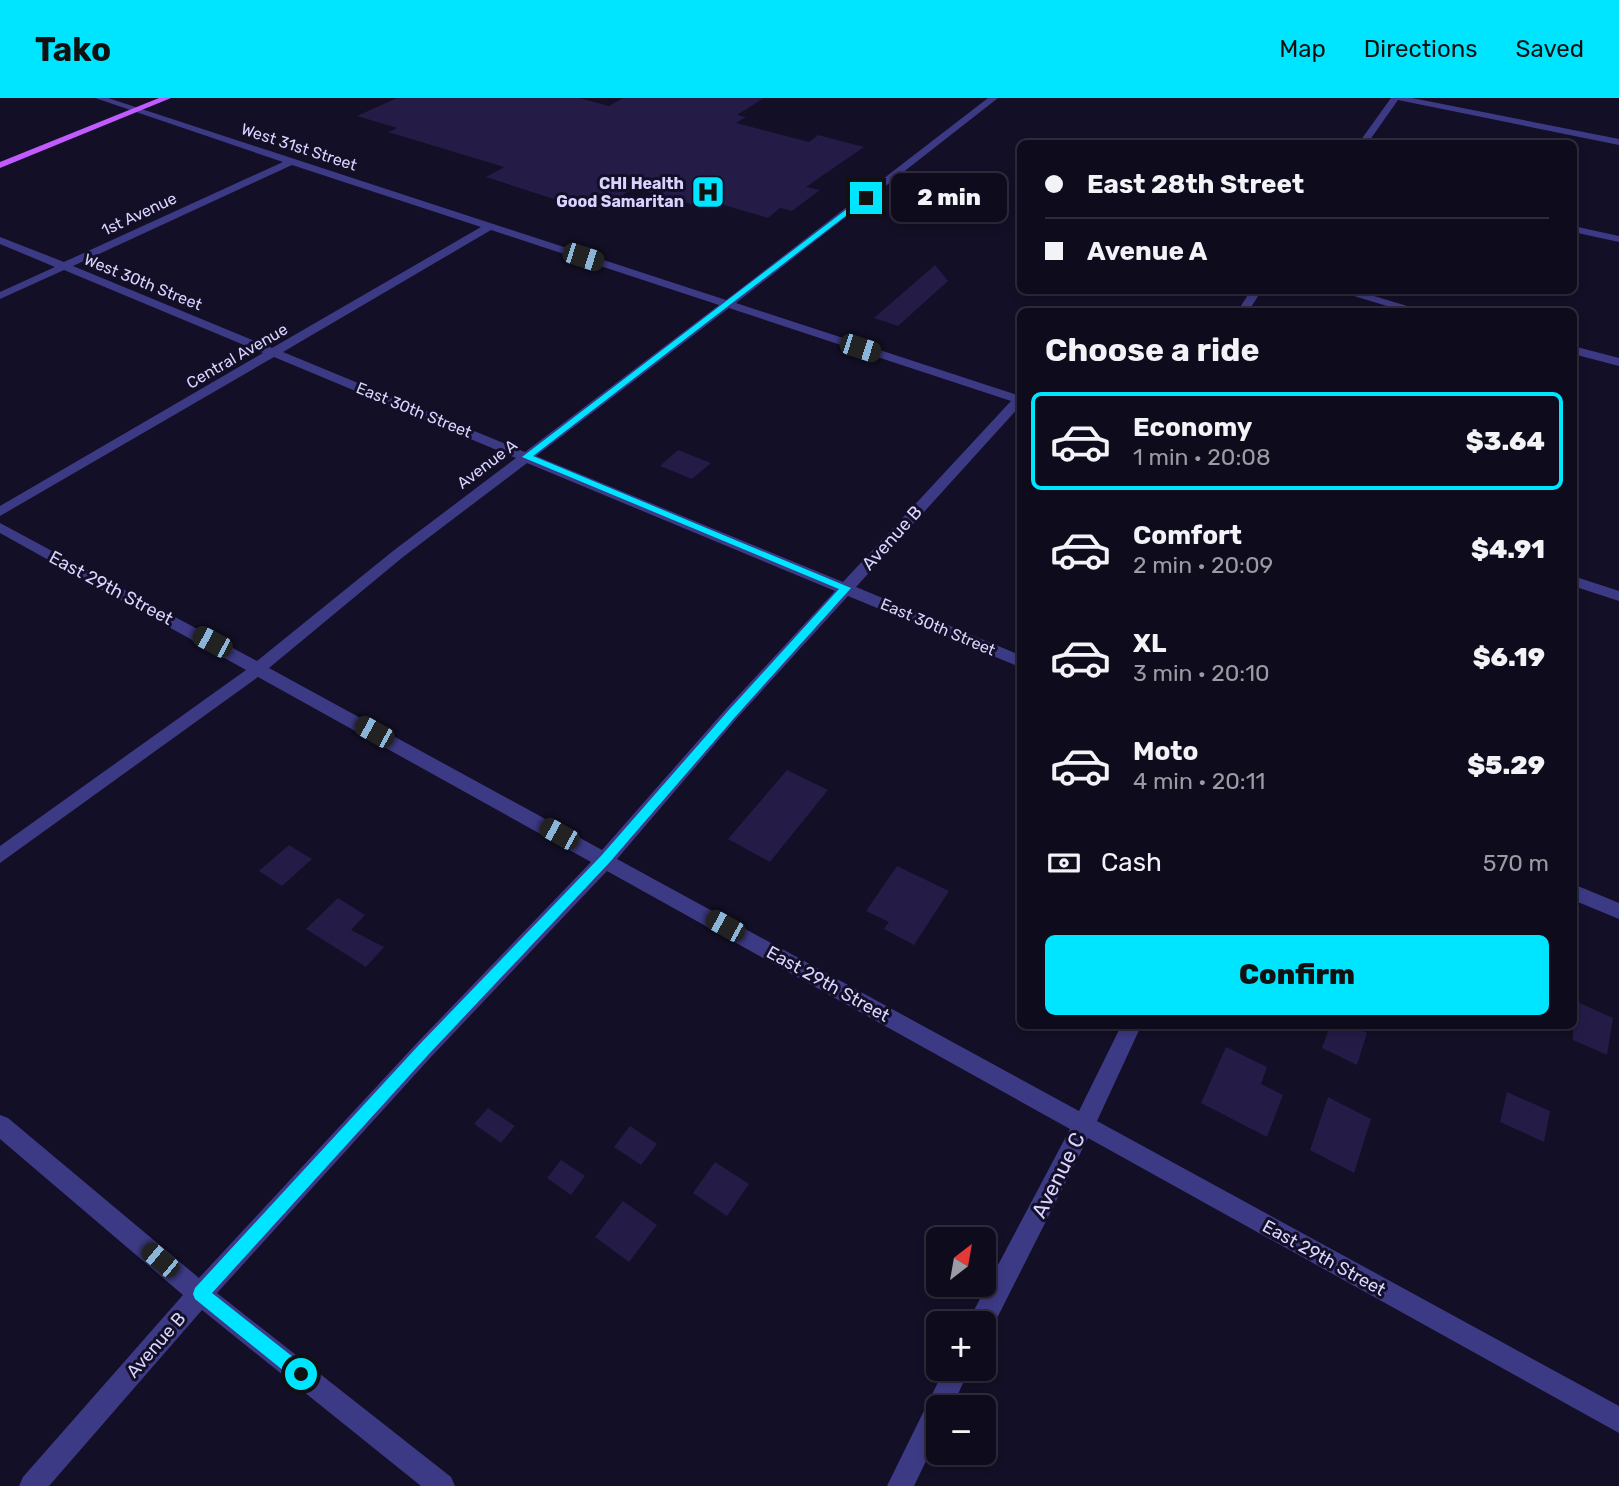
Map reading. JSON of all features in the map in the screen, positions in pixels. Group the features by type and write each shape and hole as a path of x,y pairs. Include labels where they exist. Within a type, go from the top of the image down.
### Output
{"main road":[{"path":"107,110 137,98"},
{"path":"0,164 167,98"}],"street":[{"name":"West 31st Street","path":"99,98 1017,399"},
{"name":"Avenue A","path":"0,856 259,668 398,554 994,98"},
{"path":"1365,140 1397,98 1575,139 1619,142"},
{"name":"1st Avenue","path":"0,296 292,161"},
{"name":"Central Avenue","path":"0,512 490,226"},
{"path":"1577,230 1619,239"},
{"name":"West 30th Street","path":"0,240 274,353"},
{"path":"1354,294 1407,308"},
{"path":"1577,351 1619,362"},
{"name":"East 30th Street","path":"274,353 1017,660"},
{"name":"Avenue B","path":"32,1486 201,1294 433,1041 605,860 732,713 1017,402"},
{"name":"East 29th Street","path":"0,527 1619,1420"},
{"path":"1577,582 1619,596"},
{"path":"1577,894 1619,911"},
{"name":"Avenue C","path":"987,1311 1083,1126 1130,1029"},
{"path":"0,1125 201,1294 442,1486"},
{"path":"900,1486 952,1381"}],"building":[{"path":"397,98 579,98 609,106 623,98 764,98 737,115 746,117 736,123 809,142 818,135 864,147 806,187 820,190 792,211 780,208 768,218 717,203 708,209 634,188 598,210 560,201 486,177 504,167 388,132 397,128 357,116"},
{"path":"935,265 948,281 898,326 874,318"},
{"path":"678,450 711,463 692,479 660,466"},
{"path":"787,770 828,790 770,862 728,839"},
{"path":"289,845 312,859 282,886 259,871"},
{"path":"897,866 949,891 914,945 884,929 889,922 866,911"},
{"path":"338,898 365,915 351,930 384,947 366,967 306,929"},
{"path":"1577,1002 1613,1018 1607,1055 1573,1040 1573,1029 1577,1029"},
{"path":"1329,1029 1358,1029 1367,1033 1357,1065 1322,1048"},
{"path":"1226,1047 1267,1067 1261,1084 1283,1095 1267,1137 1201,1103"},
{"path":"1507,1092 1550,1111 1544,1142 1500,1122"},
{"path":"1328,1097 1371,1119 1354,1173 1310,1150"},
{"path":"488,1108 515,1126 501,1143 474,1124"},
{"path":"630,1126 657,1144 641,1165 614,1147"},
{"path":"561,1160 585,1176 571,1195 547,1178"},
{"path":"715,1162 749,1184 727,1216 693,1193"},
{"path":"623,1201 657,1225 629,1262 595,1237"}],"place":[{"name":"CHI Health Good Samaritan","path":"708,192"}],"route":[{"path":"301,1374 201,1294 423,1051 605,860 732,713 846,588 526,457 866,198"}]}
